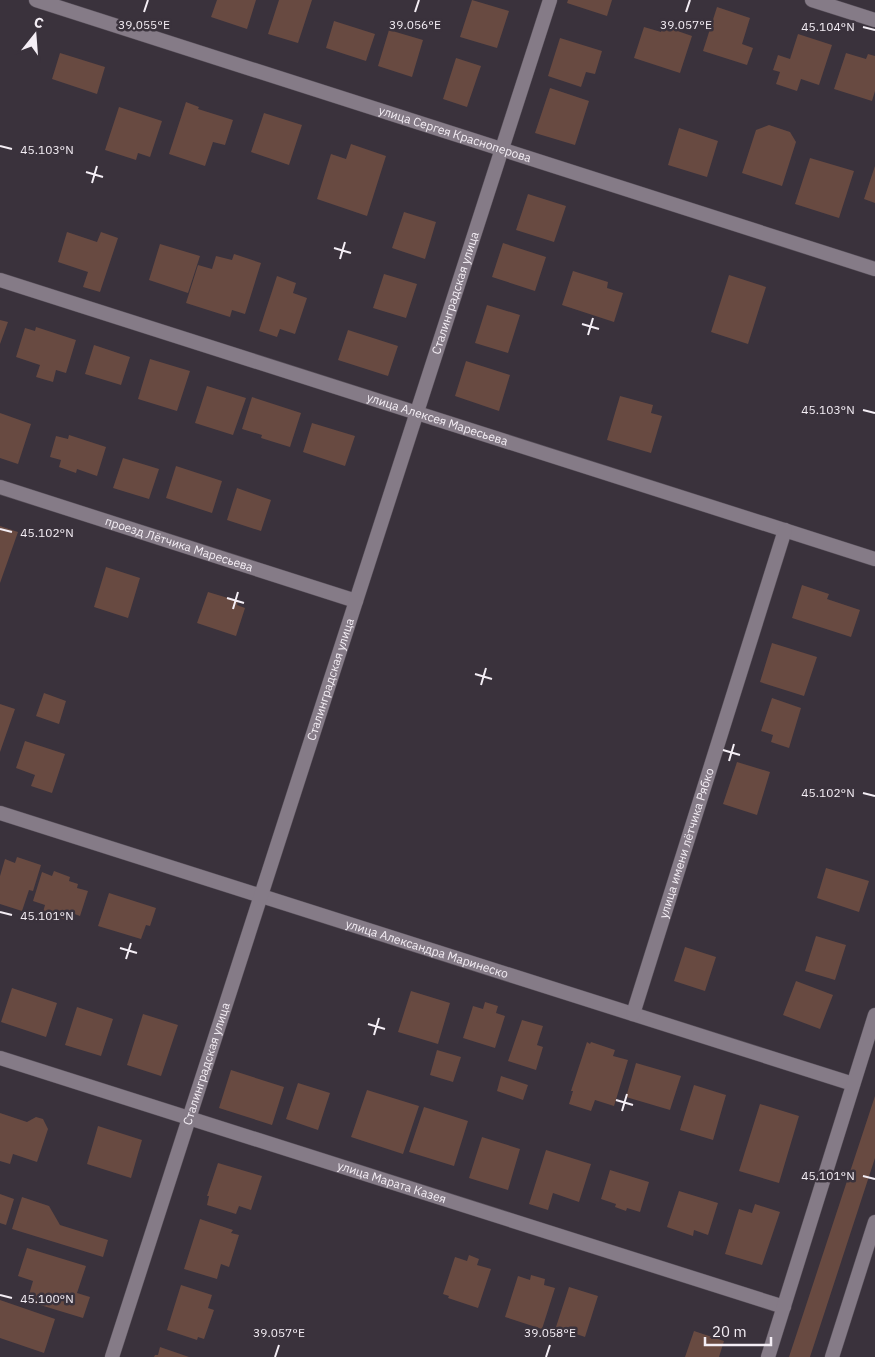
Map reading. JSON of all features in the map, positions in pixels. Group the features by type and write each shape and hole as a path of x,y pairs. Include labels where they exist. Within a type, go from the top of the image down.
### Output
{"street":[{"name":"улица Сергея Красноперова","path":"36,0 875,269"},
{"name":"Сталинградская улица","path":"112,1357 550,0"},
{"path":"812,0 875,20"},
{"name":"улица Алексея Маресьева","path":"0,280 875,559"},
{"name":"проезд Лётчика Маресьева","path":"0,487 356,601"},
{"name":"улица имени лётчика Рябко","path":"633,1014 785,530"},
{"name":"улица Александра Маринеско","path":"0,813 853,1084"},
{"path":"768,1357 875,1015"},
{"name":"улица Марата Казея","path":"0,1058 784,1307"},
{"path":"832,1357 875,1222"}],"building":[{"path":"217,0 256,0 247,29 211,17"},
{"path":"279,0 312,0 298,43 268,34"},
{"path":"472,0 509,11 497,48 460,37"},
{"path":"568,0 612,0 607,16 567,3"},
{"path":"717,7 750,18 742,44 753,48 747,65 703,51"},
{"path":"334,21 375,34 366,61 326,48"},
{"path":"663,26 692,36 680,73 634,58 644,27 661,32"},
{"path":"389,30 423,40 412,77 378,66"},
{"path":"798,34 832,45 819,85 801,79 797,91 776,84 780,72 773,70 778,55 790,59"},
{"path":"560,38 602,51 595,74 586,72 581,87 548,76"},
{"path":"60,53 105,67 97,94 52,79"},
{"path":"846,53 866,59 868,54 875,56 875,91 872,101 834,89"},
{"path":"456,58 481,66 467,107 443,99"},
{"path":"550,88 589,101 575,145 535,133"},
{"path":"186,102 199,107 198,109 233,120 225,145 213,142 205,166 169,154"},
{"path":"119,107 162,121 150,157 138,153 136,160 105,150"},
{"path":"264,113 302,125 289,165 251,152"},
{"path":"769,125 790,132 796,142 782,186 742,173 756,130"},
{"path":"679,128 718,141 707,177 668,165"},
{"path":"351,144 386,156 367,216 317,199 331,154 346,159"},
{"path":"810,158 854,171 839,218 795,204"},
{"path":"875,166 875,203 864,199"},
{"path":"528,194 566,206 554,242 516,230"},
{"path":"404,212 436,222 425,259 392,248"},
{"path":"67,232 97,242 101,232 118,238 100,292 83,287 88,272 58,262"},
{"path":"503,243 546,257 535,291 492,277"},
{"path":"160,244 200,256 188,293 149,280"},
{"path":"234,254 261,263 245,314 232,310 230,317 186,303 198,265 212,269 216,256 232,260"},
{"path":"573,271 608,282 607,288 623,293 614,322 562,305"},
{"path":"384,274 417,284 406,318 373,308"},
{"path":"729,275 766,287 748,344 711,332"},
{"path":"277,276 296,283 293,293 307,298 295,334 280,329 277,337 259,331"},
{"path":"487,305 520,315 508,353 475,343"},
{"path":"0,320 8,322 0,344"},
{"path":"36,327 76,340 66,373 56,370 53,382 36,377 40,365 16,357 25,328 35,331"},
{"path":"348,330 398,346 388,376 338,360"},
{"path":"94,345 130,357 121,385 85,374"},
{"path":"150,359 190,371 177,411 138,399"},
{"path":"466,361 510,375 499,411 455,396"},
{"path":"207,386 246,398 233,435 195,423"},
{"path":"620,396 653,405 651,413 662,416 651,453 607,440"},
{"path":"252,397 301,413 290,447 261,438 262,435 242,429"},
{"path":"0,413 31,424 18,464 0,458"},
{"path":"312,423 355,436 345,466 303,452"},
{"path":"69,435 106,447 97,476 77,469 76,473 59,467 61,460 50,457 56,436 68,439"},
{"path":"123,458 159,469 149,499 113,488"},
{"path":"176,466 222,481 212,513 166,498"},
{"path":"237,488 271,500 261,531 227,520"},
{"path":"0,526 18,532 0,583"},
{"path":"106,567 140,578 128,618 94,607"},
{"path":"802,585 829,594 827,599 860,610 851,637 792,618"},
{"path":"208,592 238,601 237,605 245,608 236,636 197,623"},
{"path":"772,643 817,657 804,696 760,682"},
{"path":"44,693 66,701 59,724 36,716"},
{"path":"772,698 801,708 789,748 771,742 773,735 761,731"},
{"path":"0,704 15,709 0,752"},
{"path":"25,741 65,754 52,793 31,786 35,775 16,768"},
{"path":"737,762 770,772 757,815 723,804"},
{"path":"17,857 41,865 33,891 29,890 22,911 0,904 0,876 5,859 15,863"},
{"path":"826,868 869,881 859,912 817,898"},
{"path":"54,871 70,877 69,881 78,884 77,888 88,891 80,916 69,912 66,920 43,912 45,905 33,901 42,872 52,876"},
{"path":"109,893 156,908 150,926 146,925 141,939 98,926"},
{"path":"816,936 846,945 835,980 805,971"},
{"path":"685,947 716,957 705,991 674,981"},
{"path":"796,981 833,995 820,1029 783,1015"},
{"path":"12,988 57,1003 46,1037 1,1022"},
{"path":"411,991 450,1003 438,1044 398,1032"},
{"path":"485,1002 498,1006 496,1013 505,1016 495,1048 463,1038 473,1006 483,1009"},
{"path":"77,1007 113,1019 101,1056 65,1045"},
{"path":"143,1014 178,1025 161,1076 127,1065"},
{"path":"522,1020 543,1026 537,1045 543,1047 536,1070 508,1061"},
{"path":"587,1042 615,1050 613,1056 628,1060 614,1106 595,1100 591,1111 569,1104 573,1091 571,1091"},
{"path":"437,1050 461,1057 453,1082 430,1075"},
{"path":"636,1063 681,1076 670,1110 626,1097"},
{"path":"231,1070 284,1087 272,1125 219,1108"},
{"path":"501,1076 528,1085 523,1100 497,1091"},
{"path":"298,1083 330,1093 318,1130 286,1119"},
{"path":"694,1085 726,1095 713,1140 680,1130"},
{"path":"367,1090 419,1106 403,1154 351,1137"},
{"path":"875,1096 875,1158 810,1357 789,1357"},
{"path":"760,1104 799,1116 779,1183 739,1171"},
{"path":"424,1107 468,1121 454,1166 409,1152"},
{"path":"0,1113 27,1122 36,1117 43,1119 48,1129 37,1162 13,1154 10,1164 0,1161"},
{"path":"98,1126 142,1140 131,1178 87,1164"},
{"path":"482,1137 520,1149 508,1190 469,1178"},
{"path":"546,1150 591,1164 579,1202 553,1193 548,1210 529,1204"},
{"path":"218,1163 262,1176 251,1210 239,1206 236,1214 207,1205 209,1196 207,1196"},
{"path":"610,1170 649,1182 640,1212 627,1208 626,1211 615,1207 616,1204 601,1199"},
{"path":"679,1191 718,1203 708,1235 694,1230 693,1236 667,1227"},
{"path":"0,1194 14,1199 6,1225 0,1223"},
{"path":"22,1197 49,1206 60,1225 108,1240 103,1257 12,1229"},
{"path":"755,1204 780,1212 762,1265 725,1254 739,1209 752,1213"},
{"path":"200,1219 233,1230 231,1233 239,1235 229,1267 221,1264 217,1279 184,1269"},
{"path":"27,1248 86,1266 77,1293 90,1297 83,1318 27,1301 33,1281 18,1276"},
{"path":"469,1255 479,1259 477,1265 491,1269 478,1308 448,1298 449,1296 443,1294 455,1257 467,1261"},
{"path":"531,1275 545,1279 544,1285 555,1288 542,1329 505,1317 518,1276 530,1280"},
{"path":"181,1285 212,1295 208,1308 214,1310 204,1339 198,1337 197,1340 167,1330"},
{"path":"569,1287 598,1296 585,1337 556,1327"},
{"path":"0,1300 55,1319 44,1353 0,1338"},
{"path":"694,1331 724,1341 719,1357 685,1357"},
{"path":"160,1347 189,1357 154,1357 158,1355"}]}
